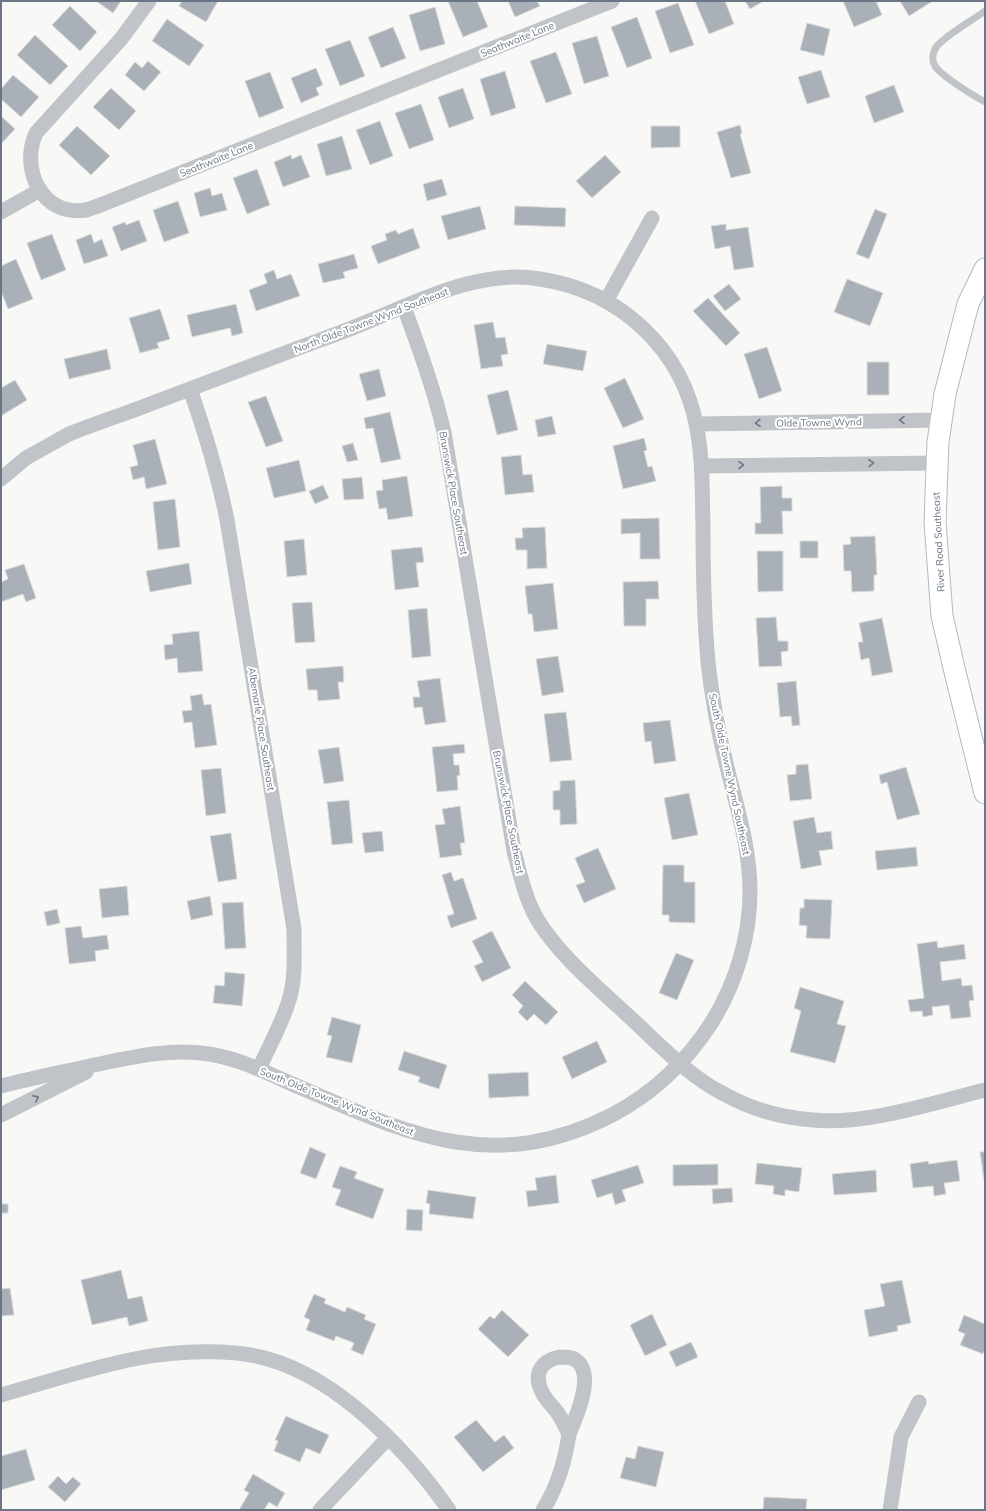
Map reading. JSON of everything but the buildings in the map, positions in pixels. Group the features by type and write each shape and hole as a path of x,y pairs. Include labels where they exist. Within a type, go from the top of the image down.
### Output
{"main road":[{"name":"River Road Southeast","path":"985,269 968,304 952,364 941,420 937,463 935,522 942,616 985,793"}],"street":[{"name":"Seathwaite Lane","path":"149,1 121,38 36,132 30,155 34,180 48,199 59,206 74,210 86,210 98,206 612,1"},
{"path":"1,212 40,190"},
{"path":"606,301 652,218"},
{"name":"North Olde Towne Wynd Southeast","path":"1,479 26,458 69,434 448,290 497,278 540,278 563,284 606,301 625,313 644,328 670,359 682,381 697,424"},
{"name":"Brunswick Place Southeast","path":"404,307 432,386 444,432 509,825 520,877 537,919 568,957 587,977 681,1064 722,1094 742,1103 790,1118 836,1121 872,1116 911,1108 985,1090"},
{"name":"Albemarle Place Southeast","path":"190,388 211,451 227,520 294,929 294,966 289,1001 259,1069"},
{"name":"Olde Towne Wynd","path":"697,424 941,420"},
{"name":"South Olde Towne Wynd Southeast","path":"1,1086 146,1054 186,1051 225,1057 259,1069 405,1130 456,1143 481,1145 532,1143 554,1138 597,1122 652,1090 681,1064 717,1014 735,976 747,931 750,891 750,873 743,829 718,729 710,679 704,584 702,466 697,424"},
{"path":"702,466 937,463"},
{"name":"South Olde Towne Wynd Southeast","path":"1,1115 103,1064"},
{"path":"1,1395 110,1364 164,1355 209,1353 252,1356 282,1363 320,1383 360,1412 388,1438 424,1477 449,1510"},
{"path":"543,1510 553,1494 559,1478 569,1434 582,1400 584,1374 582,1368 577,1361 559,1357 544,1363 538,1376 539,1385 542,1393 560,1417 569,1434"},
{"path":"890,1510 901,1437 919,1402"},
{"path":"320,1510 388,1438"}],"lane":[{"path":"985,11 936,47 933,54 933,62 936,68 949,78 985,102"}]}
